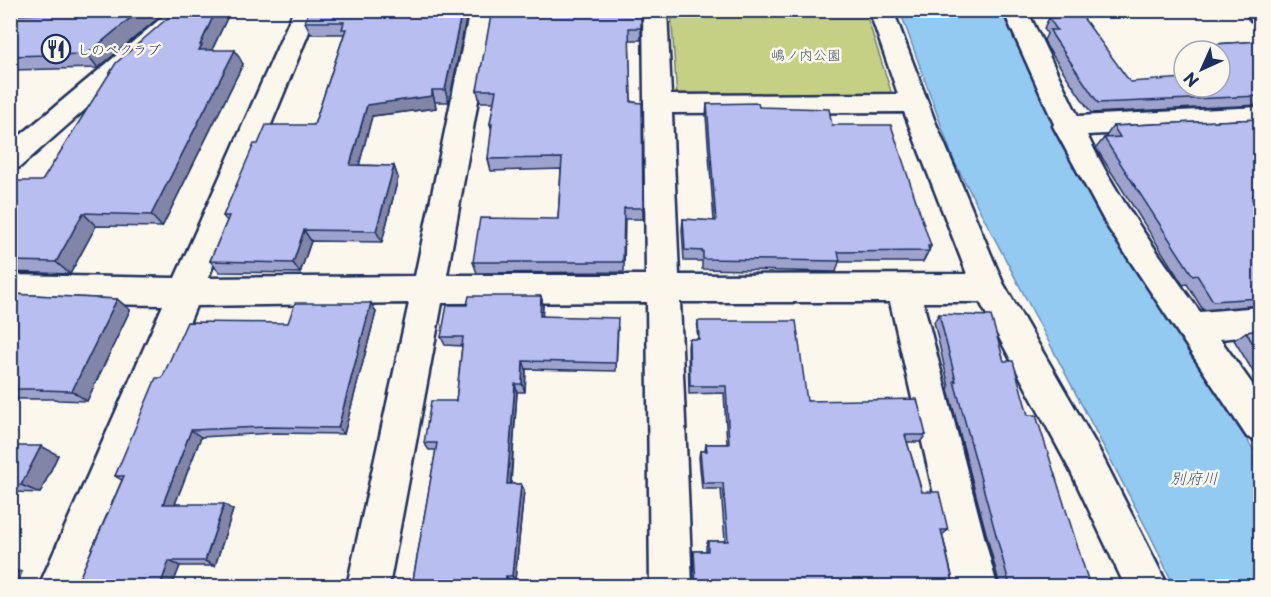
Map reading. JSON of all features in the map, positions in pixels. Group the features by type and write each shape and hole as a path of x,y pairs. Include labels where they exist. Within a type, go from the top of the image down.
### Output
{"street":[{"path":"10,160 186,10"},
{"path":"60,586 306,10"},
{"path":"368,586 482,10"},
{"path":"655,10 671,586"},
{"path":"880,10 989,288 1084,459 1147,586"},
{"path":"1015,10 1053,88 1067,126 1100,188 1191,327 1223,369 1260,425"},
{"path":"1256,10 1260,15"},
{"path":"658,104 915,103"},
{"path":"1067,126 1260,116"},
{"path":"10,289 184,292 989,288"},
{"path":"903,289 976,586"},
{"path":"1191,327 1260,321"}],"green space":[{"name":"嶋ノ内公園","path":"671,11 865,11 891,91 885,97 677,98"}],"water":[{"name":"別府川","path":"900,11 1001,11 1072,164 1260,460 1260,586 1174,586 1152,539 954,161"}],"building":[{"name":"しのべクラブ","path":"53,10 140,10 87,54 10,56 10,15 48,14"},
{"path":"177,10 216,10 199,50 235,50 151,215 83,213 56,262 10,261 10,181 42,181 116,63"},
{"path":"309,10 462,10 445,90 432,90 432,96 367,105 350,165 394,166 376,231 304,230 293,263 210,261 229,216 223,216 254,144 258,144 266,125 314,125 346,29 342,29 344,22 305,22"},
{"path":"492,10 641,10 641,28 629,28 631,102 642,103 643,208 624,208 623,262 473,262 480,218 558,219 562,158 488,159 492,124 490,124 496,90 477,90"},
{"path":"1082,16 1130,82 1172,79 1172,99 1191,99 1098,103 1053,36 1050,30 1057,30 1049,18"},
{"path":"1260,41 1260,96 1232,97 1232,43"},
{"path":"758,103 759,107 829,109 832,125 891,125 931,246 928,246 929,251 838,252 840,261 703,259 703,251 685,250 683,219 716,221 707,104"},
{"path":"1260,119 1260,187 1256,188 1252,199 1260,210 1260,298 1213,301 1197,275 1193,276 1104,138 1120,137 1113,126"},
{"path":"10,294 117,299 72,391 10,389"},
{"path":"469,296 541,296 540,316 618,318 616,363 523,361 522,384 515,384 507,484 521,484 512,576 506,576 505,586 412,586 437,443 424,443 431,401 456,401 463,337 441,337 447,305 467,305"},
{"path":"295,303 371,303 338,428 266,427 191,430 163,504 224,504 205,561 169,561 160,586 76,586 124,476 115,476 156,378 162,378 187,322 288,323"},
{"path":"939,314 991,316 1004,361 1013,361 1028,415 1036,415 1090,586 1010,586 954,381 956,381"},
{"path":"698,321 796,321 807,401 917,399 926,435 905,435 922,492 939,492 948,530 941,530 954,586 696,586 694,551 708,551 708,541 728,541 723,483 703,483 700,451 707,451 706,444 729,444 726,386 690,386 689,339 699,339"},
{"path":"1260,330 1260,355 1246,332"},
{"path":"10,446 41,446 21,485 10,485"}],"place":[{"name":"しのべクラブ","path":"56,49"}]}
